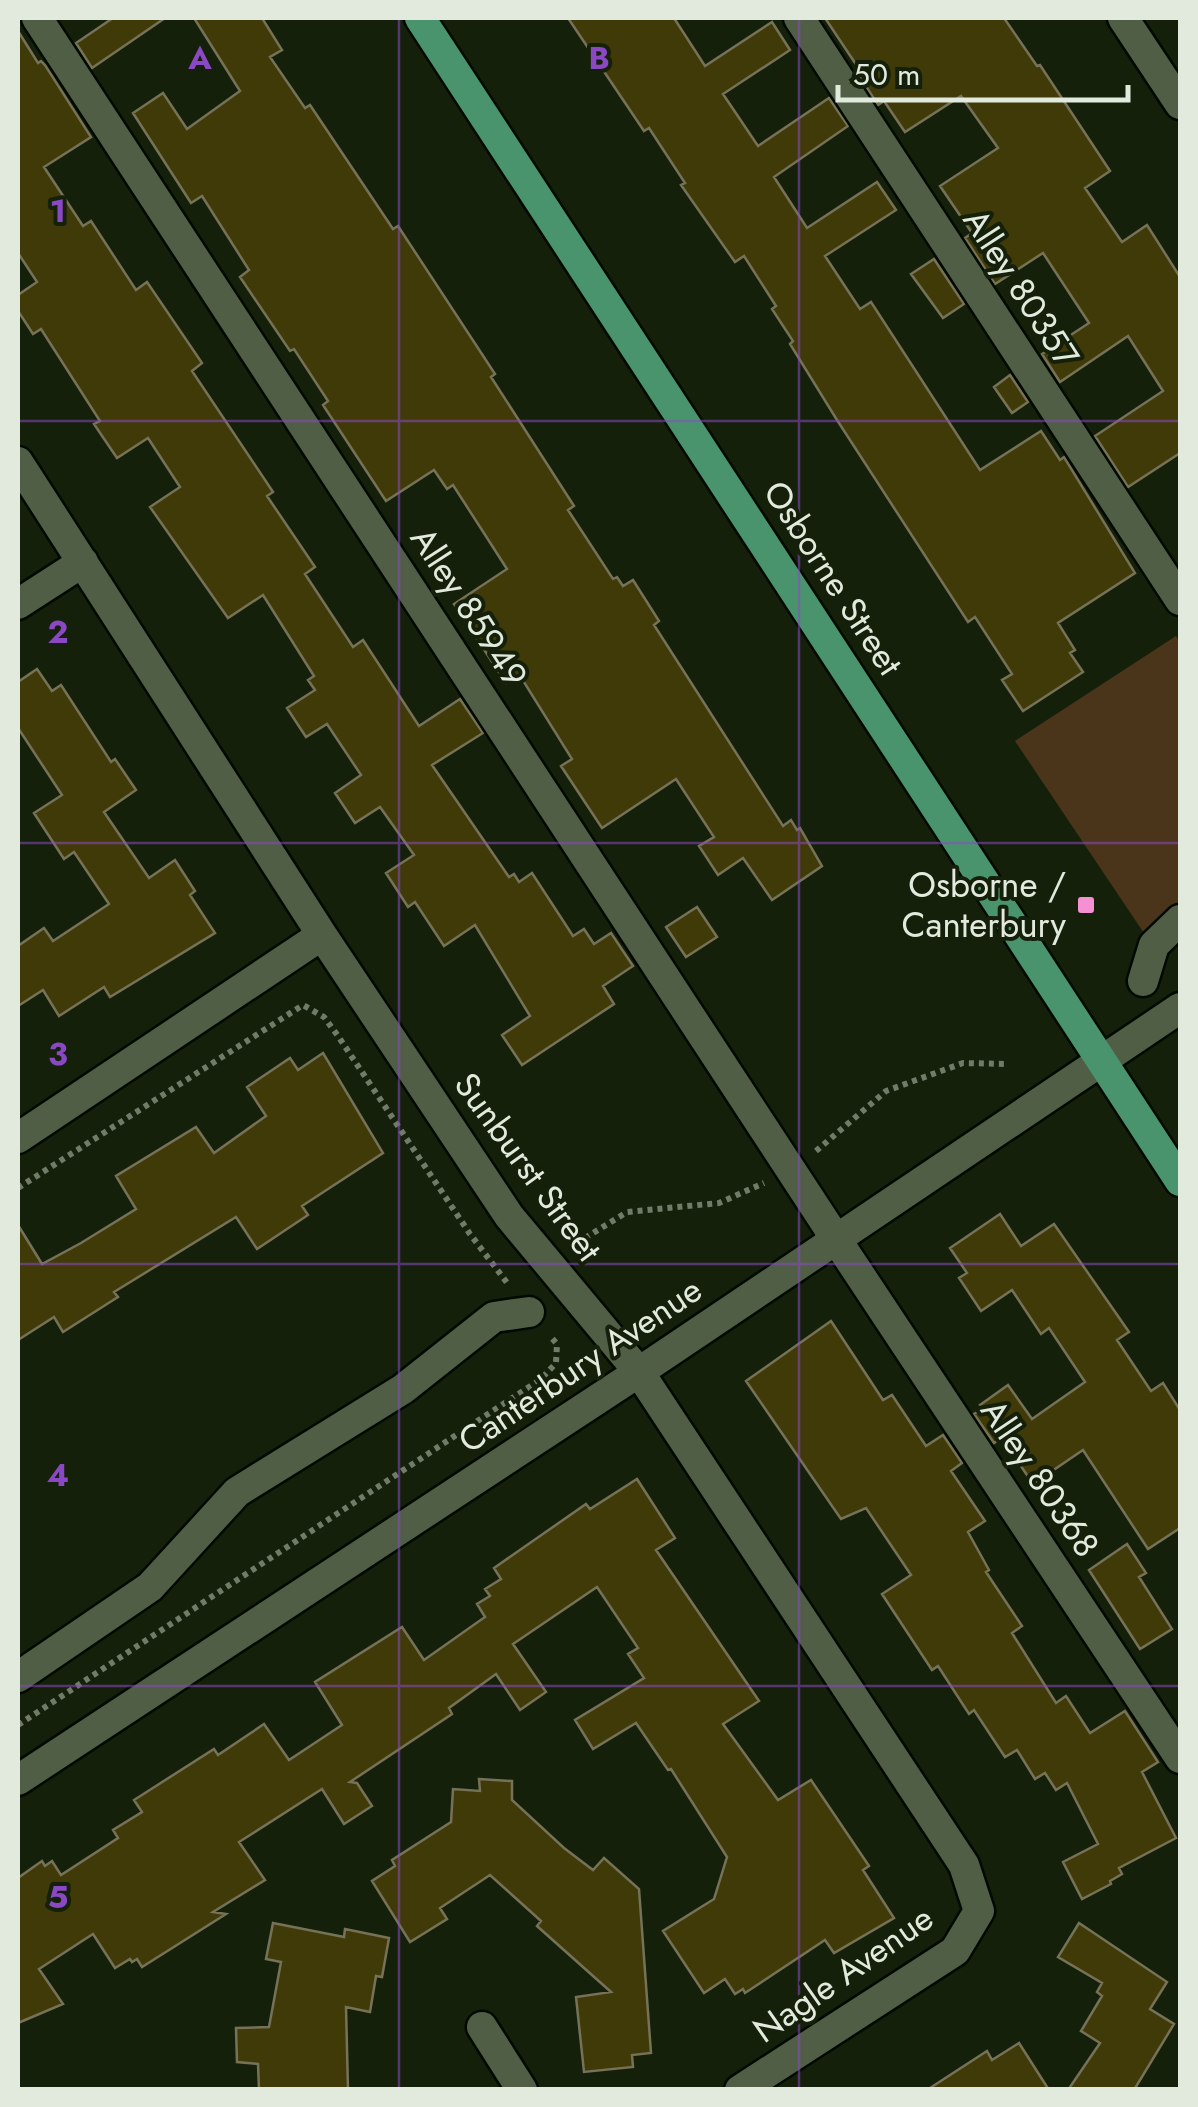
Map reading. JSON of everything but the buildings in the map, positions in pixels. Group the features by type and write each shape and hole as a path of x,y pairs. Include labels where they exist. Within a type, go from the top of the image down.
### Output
{"main road":[{"name":"Osborne Street","path":"420,18 1180,1181"}],"street":[{"name":"Alley 85949","path":"37,18 836,1239"},
{"name":"Alley 80357","path":"799,18 1180,600"},
{"path":"1123,18 1180,104"},
{"name":"Sunburst Street","path":"18,462 322,935 509,1216 639,1372 964,1865 979,1911"},
{"path":"18,604 83,562"},
{"path":"1144,982 1154,945 1180,920"},
{"path":"18,1138 322,935"},
{"name":"Canterbury Avenue","path":"18,1780 639,1372 1180,1008"},
{"name":"Alley 80368","path":"836,1239 1180,1758"},
{"path":"18,1677 150,1587 236,1492 403,1388 494,1317 530,1312"},
{"name":"Nagle Avenue","path":"740,2090 955,1951 979,1911"},
{"path":"482,2026 522,2090"}],"path":[{"path":"18,1188 303,1006 324,1017 470,1234 557,1344 556,1363 541,1380 18,1724"}],"shaded area":[{"path":"1176,636 1180,642 1180,944 1160,957 1015,741"}],"place":[{"name":"Osborne / Canterbury","path":"1086,905"}]}
